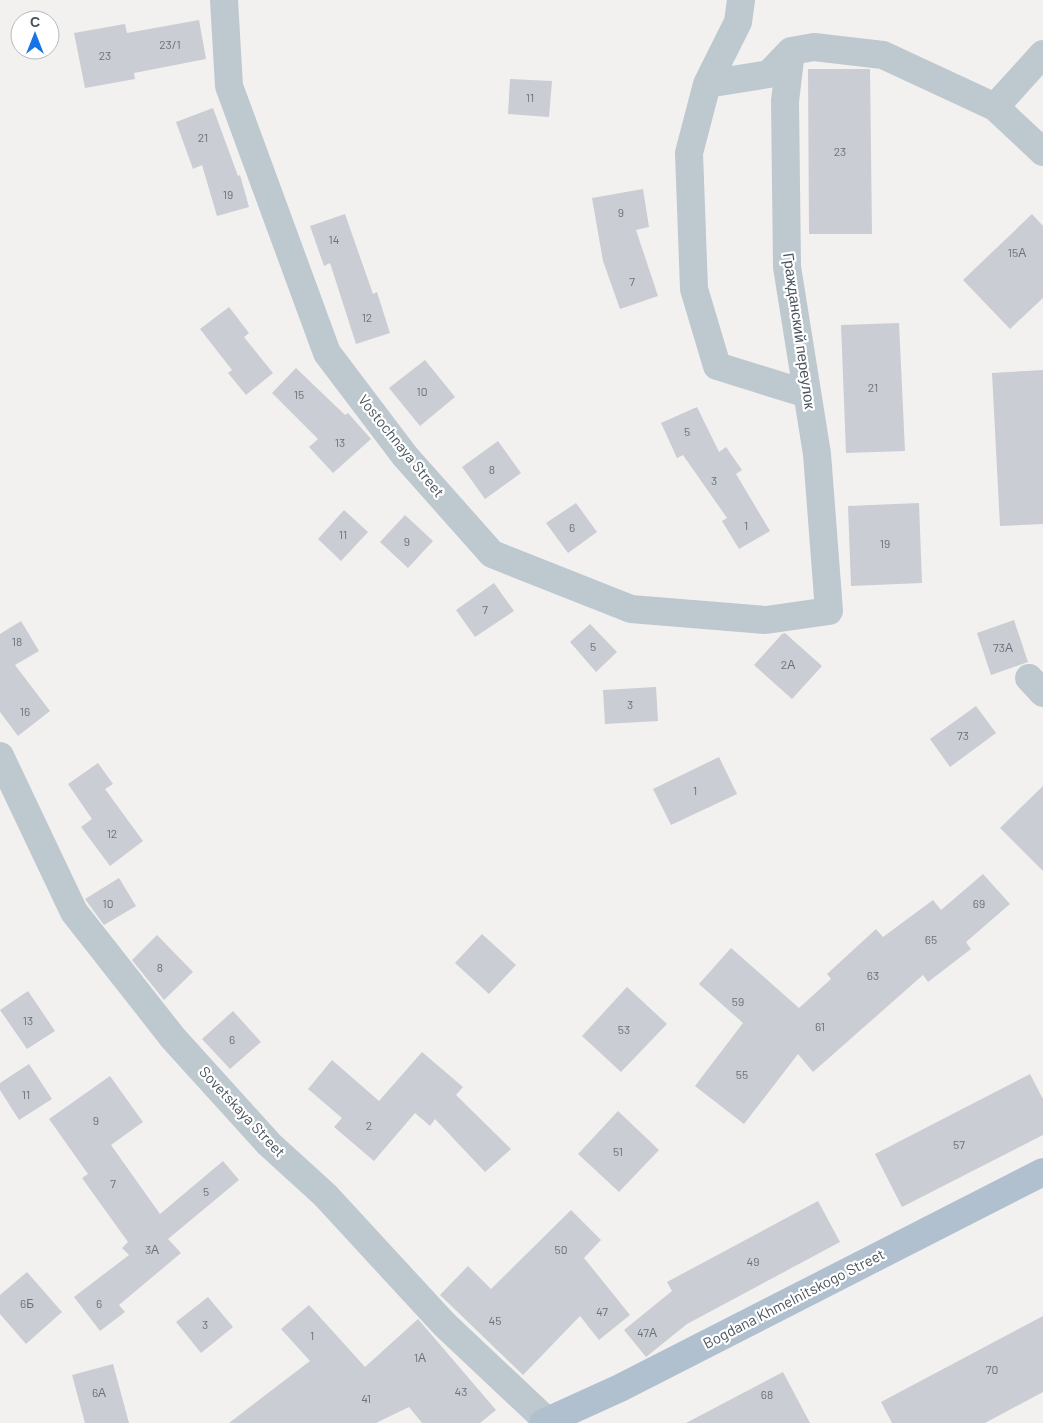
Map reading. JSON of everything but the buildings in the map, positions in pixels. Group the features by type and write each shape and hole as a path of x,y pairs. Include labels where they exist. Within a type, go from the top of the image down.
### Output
{"main road":[{"name":"Bogdana Khmelnitskogo Street","path":"545,1422 620,1388 1043,1172"}],"street":[{"name":"Vostochnaya Street","path":"224,0 229,86 327,353 405,456 492,554 631,609 766,620 829,611"},
{"path":"742,0 738,22 708,84 690,153 694,289 717,366 807,394"},
{"path":"708,84 769,74 791,51 814,47 883,55 995,107 1043,152"},
{"name":"Гражданский переулок","path":"791,51 785,101 787,267 817,454 829,611"},
{"path":"995,107 1043,54"},
{"name":"Sovetskaya Street","path":"0,756 74,912 173,1038 269,1144 325,1196 444,1324 545,1422"}]}
